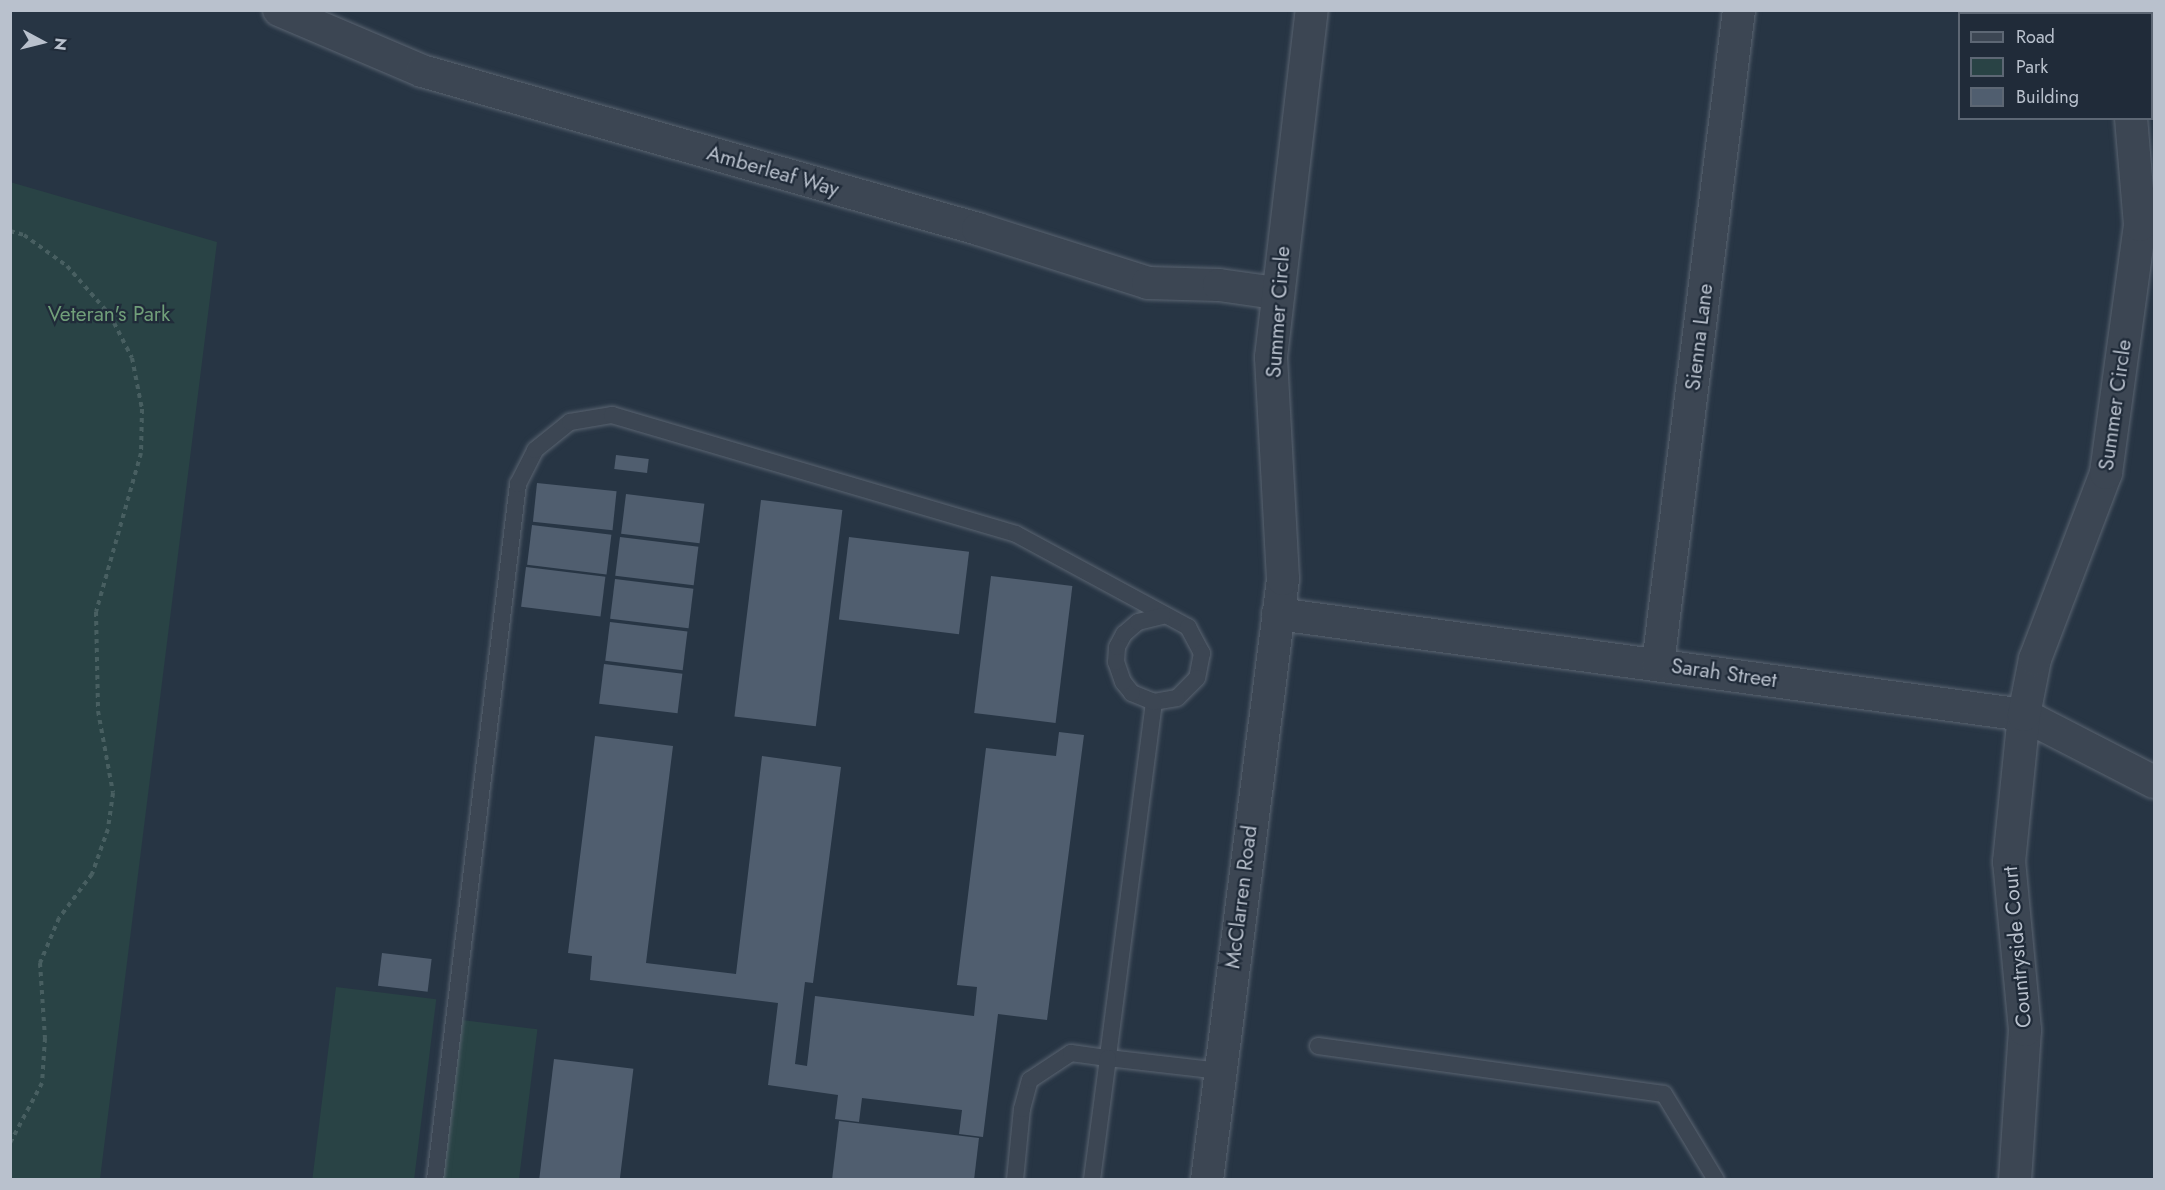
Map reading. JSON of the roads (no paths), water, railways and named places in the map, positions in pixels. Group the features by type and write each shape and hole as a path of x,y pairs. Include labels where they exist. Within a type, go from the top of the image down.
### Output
{"street":[{"name":"Amberleaf Way","path":"279,10 422,71 978,229 1148,283 1219,285 1276,293"},
{"name":"Summer Circle","path":"1278,614 1283,579 1271,357 1276,293 1312,10"},
{"name":"Sienna Lane","path":"1658,664 1740,10"},
{"name":"Summer Circle","path":"2024,715 2035,659 2106,473 2140,225 2131,120"},
{"name":"Sarah Street","path":"1278,614 2024,715 2154,782"},
{"name":"McClarren Road","path":"1207,1179 1278,614"},
{"name":"Countryside Court","path":"2015,1179 2025,1030 2009,862 2024,715"}],"lane":[{"path":"435,1179 518,484 535,450 570,422 612,415 1016,534 1162,615 1188,627 1197,639 1202,664 1188,691 1177,698 1154,702 1132,693 1123,682 1116,662 1118,648 1124,634 1138,622 1162,615"},
{"path":"1092,1179 1154,702"},
{"path":"1318,1046 1664,1094 1716,1179"},
{"path":"1015,1179 1022,1109 1030,1080 1071,1053 1220,1071"}],"park label":[{"name":"Veteran's Park","path":"109,314"}]}
